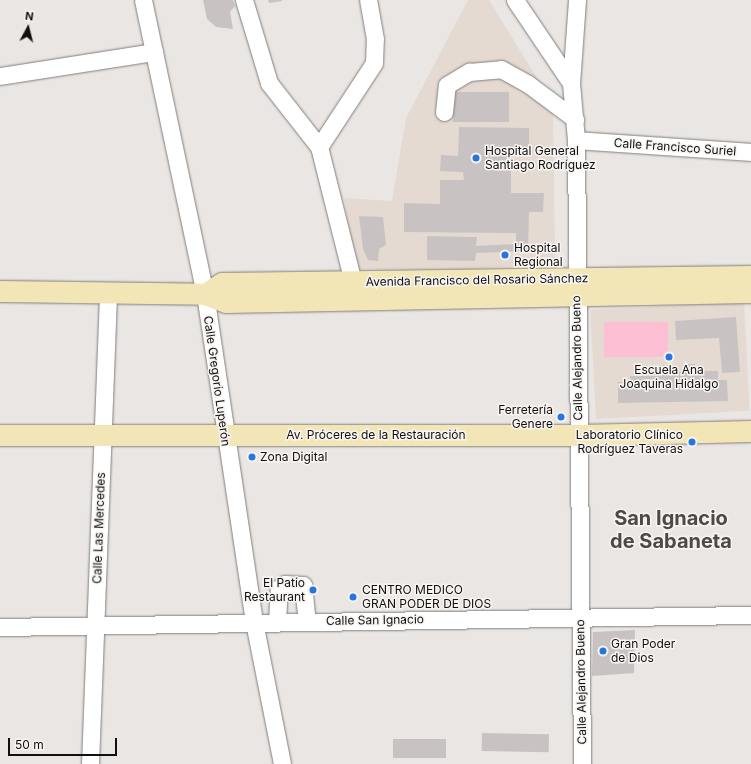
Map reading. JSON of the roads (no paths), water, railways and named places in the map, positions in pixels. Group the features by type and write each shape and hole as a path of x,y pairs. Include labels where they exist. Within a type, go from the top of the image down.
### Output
{"main road":[{"name":"Avenida Francisco del Rosario Sánchez","path":"0,291 206,294 226,302 576,287 751,276"},
{"name":"Avenida Francisco del Rosario Sánchez","path":"206,294 222,283 353,282 751,292"},
{"name":"Av. Próceres de la Restauración","path":"0,435 578,435 751,431"}],"street":[{"name":"Calle Gregorio Luperón","path":"143,0 206,294 224,436 254,622 282,764"},
{"path":"244,0 269,83 319,147 353,282"},
{"path":"319,147 374,63 375,39 368,0"},
{"path":"516,0 571,83"},
{"name":"Calle Alejandro Bueno","path":"577,0 571,83 576,140 579,618 582,764"},
{"path":"0,76 154,52"},
{"path":"444,112 447,85 469,72 501,69 528,84 575,120"},
{"name":"Calle Francisco Suriel","path":"576,140 751,152"},
{"name":"Calle Las Mercedes","path":"90,764 108,292"},
{"path":"277,622 279,588 285,584 303,586 307,621"},
{"name":"Calle San Ignacio","path":"0,627 95,627 307,621 751,616"}],"place":[{"name":"Hospital General Santiago Rodríguez","path":"476,158"},
{"name":"Hospital Regional","path":"505,255"},
{"name":"Escuela Ana Joaquina Hidalgo","path":"669,357"},
{"name":"Ferretería Genere","path":"561,417"},
{"name":"Laboratorio Clínico Rodríguez Taveras","path":"692,442"},
{"name":"Zona Digital","path":"252,457"},
{"name":"El Patio Restaurant","path":"313,590"},
{"name":"CENTRO MEDICO GRAN PODER DE DIOS","path":"353,597"},
{"name":"Gran Poder de Dios","path":"603,651"}],"district":[{"name":"San Ignacio de Sabaneta","path":"671,530"}]}
